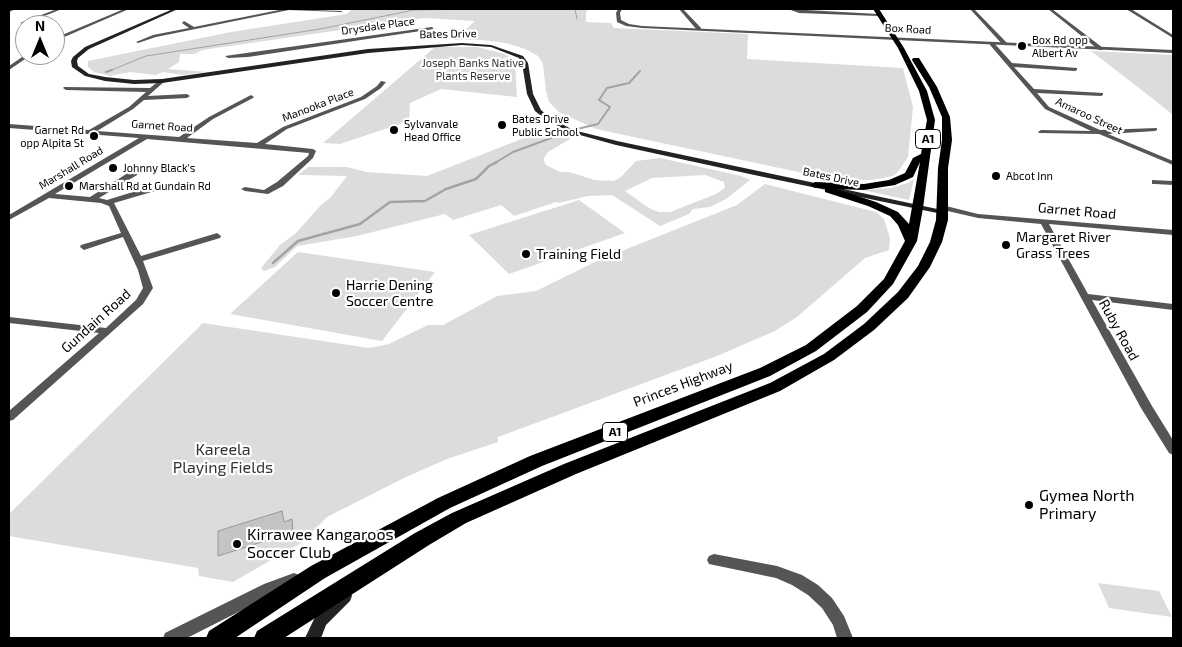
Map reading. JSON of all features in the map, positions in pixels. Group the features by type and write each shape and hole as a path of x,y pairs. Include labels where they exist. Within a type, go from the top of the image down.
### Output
{"highway":[{"name":"Princes Highway","path":"217,638 318,572 444,503 536,461 742,383 811,348 845,324 882,290 896,271 911,241 918,208 931,120 923,90 884,9"},
{"name":"Princes Highway","path":"264,638 422,539 493,502 782,383 828,357 869,328 902,295 924,266 936,242 942,213 947,140 946,117 933,87 900,39 877,12"},
{"path":"815,186 864,186 891,183 905,178 914,168 916,160 925,156"},
{"path":"815,186 889,211 901,220 911,241"}],"main road":[{"name":"Bates Drive","path":"169,9 86,48 78,54 74,62 77,70 87,75 105,79 134,82 162,81 338,56 451,44 500,48 521,57 525,63 530,94 538,111 571,131 626,145 942,213"},
{"name":"Bates Drive","path":"111,36 176,9"},
{"path":"313,638 321,620 366,574"}],"street":[{"path":"9,11 14,9"},
{"path":"44,15 60,9"},
{"path":"65,36 127,9"},
{"path":"138,42 287,9 341,11"},
{"name":"Box Road","path":"620,9 618,13 620,21 628,25 642,27 1173,52"},
{"path":"681,9 699,29"},
{"path":"790,9 798,12 877,12"},
{"path":"972,9 1005,44"},
{"path":"1050,9 1102,49"},
{"path":"1128,9 1173,37"},
{"path":"184,22 194,29"},
{"name":"Drysdale Place","path":"228,56 432,28"},
{"name":"Drysdale Place","path":"328,43 338,56"},
{"name":"Amaroo Street","path":"992,44 1047,108 1173,163"},
{"path":"1011,65 1075,69"},
{"path":"89,132 131,108 162,81"},
{"name":"Manooka Place","path":"258,145 285,128 363,98 383,82"},
{"path":"66,88 153,90"},
{"path":"1033,91 1101,94"},
{"path":"143,98 187,96"},
{"path":"180,139 212,118 251,97"},
{"name":"Garnet Road","path":"9,126 313,151 314,153 311,157 280,184 265,192 245,189"},
{"path":"1041,132 1099,132 1155,129"},
{"name":"Marshall Road","path":"9,218 145,137"},
{"path":"93,199 134,173"},
{"path":"1155,182 1173,183"},
{"path":"47,195 108,202 152,189"},
{"name":"Gundain Road","path":"9,417 136,307 148,288 147,280 115,209 108,202"},
{"name":"Garnet Road","path":"942,213 954,217 978,216"},
{"name":"Garnet Road","path":"942,213 1173,232"},
{"name":"Ruby Road","path":"1044,222 1147,408 1173,450"},
{"path":"84,247 125,234"},
{"path":"138,260 218,236"},
{"path":"1085,296 1173,306"},
{"path":"9,320 108,331"},
{"path":"714,560 777,572 797,580 813,590 827,603 839,621 845,638"},
{"path":"171,638 269,589 318,572"}],"green space":[{"path":"352,9 589,9 586,12 586,22 611,23 614,28 748,34 747,59 903,68 913,107 908,157 893,176 872,180 836,180 596,129 559,112 549,102 543,64 538,56 525,49 506,43 483,40 454,40 475,21 424,18 202,50 195,54 180,54 179,62 168,69 208,72 183,75 163,72 156,75 130,72 110,76 94,72 88,67 88,61 231,32 347,14"},
{"name":"Joseph Banks Native Plants Reserve","path":"435,47 477,47 505,54 512,59 515,65 517,97 441,89 410,103 409,121 340,144 323,143"},
{"path":"1091,51 1173,55 1173,115 1157,102"},
{"path":"547,129 566,135 570,139 548,152 544,158 546,165 560,172 569,172 595,180 614,181 621,177 636,161 660,158 741,176 750,180 726,199 710,207 693,209 689,214 660,226 612,195 588,196 559,203 556,202 514,216 501,205 453,220 445,214 357,236 297,246 275,267 264,271 261,268 280,245 296,233 321,205 330,198 347,176 298,175 308,167 347,167 366,172 427,176","holes":["705,175 724,182 725,188 716,194 670,212 659,212 649,208 625,191 652,178"]},
{"path":"914,179 909,200 863,190 891,188 908,183"},
{"name":"Kareela Playing Fields","path":"765,184 876,212 884,219 890,238 889,250 865,258 797,317 775,331 717,356 498,437 498,442 447,459 406,477 327,517 301,543 233,582 199,576 198,568 9,536 9,514 203,323 369,348 389,344 428,325 443,325 497,296 536,291 599,260 737,205"},
{"name":"Training Field","path":"579,200 625,233 509,274 469,235"},
{"name":"Harrie Dening Soccer Centre","path":"298,252 435,272 382,341 230,314"},
{"path":"1098,583 1159,591 1172,617 1109,608"}],"building":[{"name":"Kirrawee Kangaroos Soccer Club","path":"282,511 284,522 292,519 293,532 218,556 218,531"}],"waterway":[{"path":"109,71 146,56 320,29 414,10 469,9"},
{"path":"575,9 577,19"},
{"path":"577,129 598,124 610,107 599,100 607,88 629,83 640,71"},
{"path":"495,163 513,152 562,134"},
{"path":"273,263 298,241 360,224 390,202 425,201 446,189 476,179 489,166 495,163"}],"place":[{"name":"Box Rd opp Albert Av","path":"1022,46"},
{"name":"Bates Drive Public School","path":"502,125"},
{"name":"Sylvanvale Head Office","path":"394,130"},
{"name":"Garnet Rd opp Alpita St","path":"94,136"},
{"name":"Johnny Black's","path":"113,168"},
{"name":"Abcot Inn","path":"996,176"},
{"name":"Marshall Rd at Gundain Rd","path":"69,186"},
{"name":"Margaret River Grass Trees","path":"1006,245"},
{"name":"Training Field","path":"526,254"},
{"name":"Harrie Dening Soccer Centre","path":"336,293"},
{"name":"Gymea North Primary","path":"1029,505"},
{"name":"Kirrawee Kangaroos Soccer Club","path":"237,544"}]}
